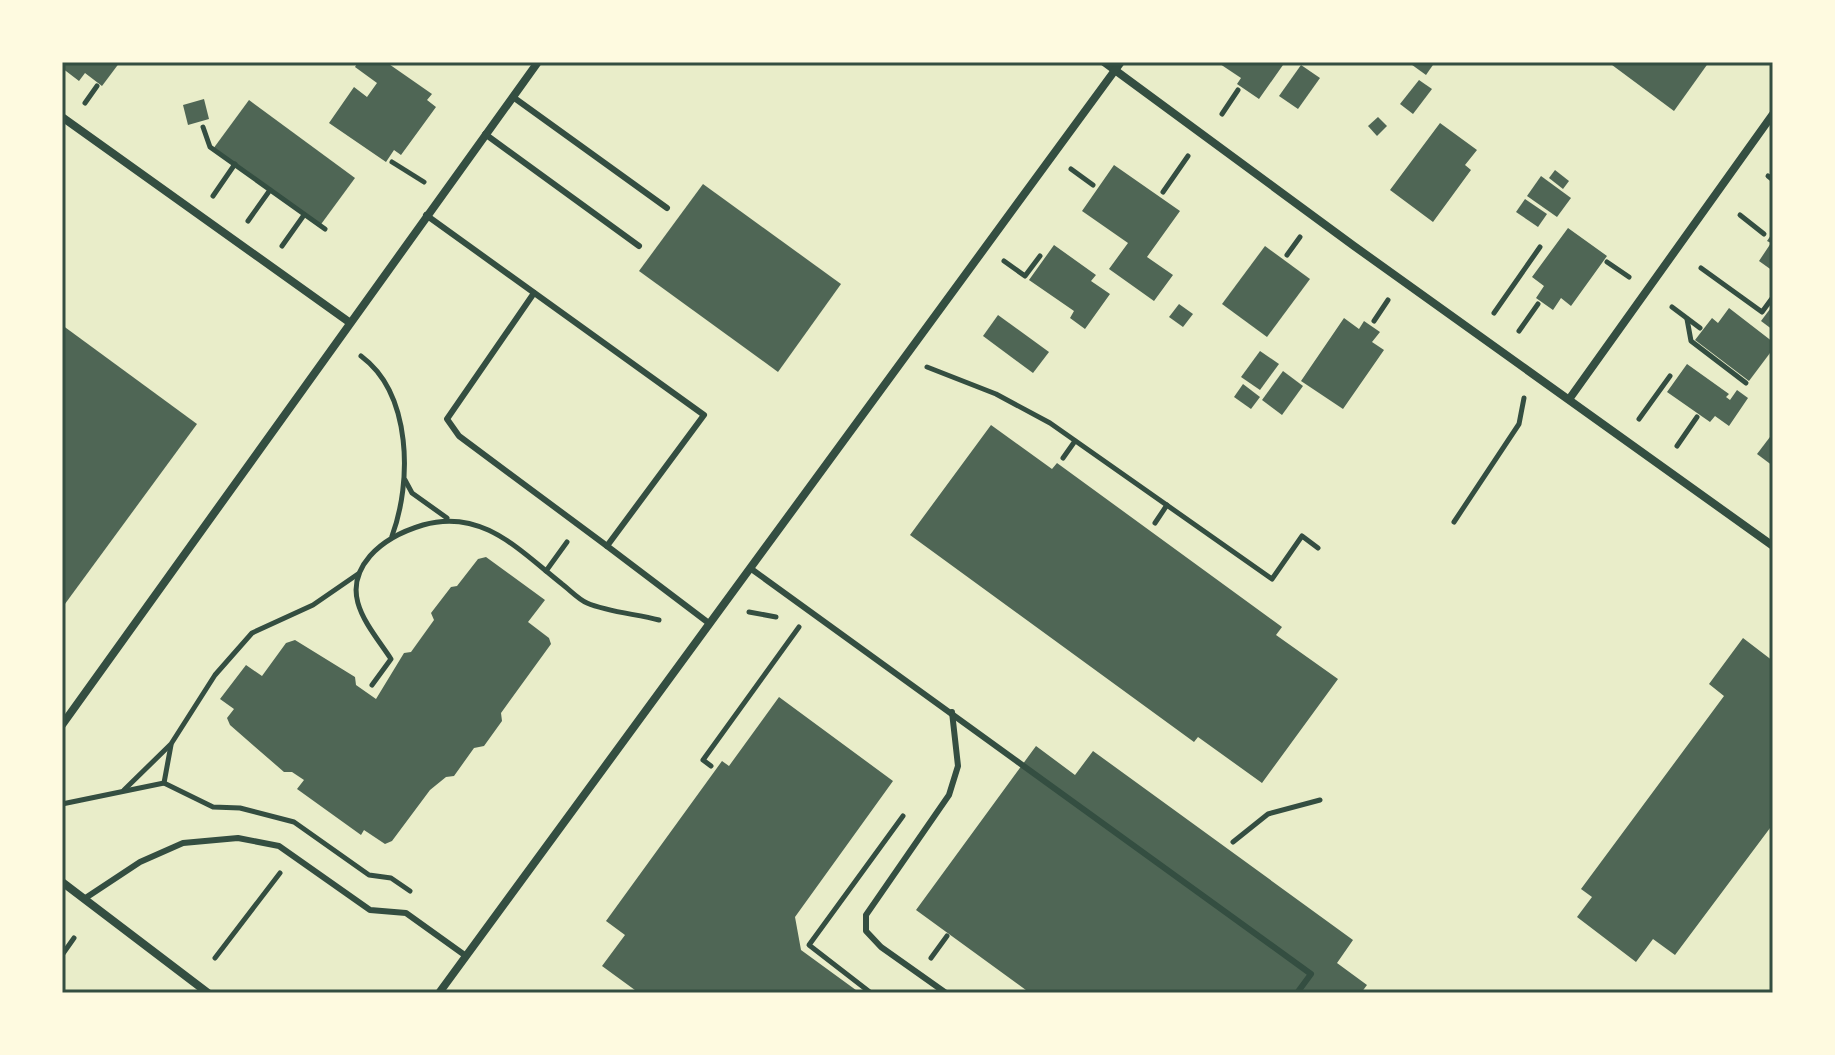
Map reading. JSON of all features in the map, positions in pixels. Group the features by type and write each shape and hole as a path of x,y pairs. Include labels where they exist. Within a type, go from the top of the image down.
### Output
{"street":[{"path":"62,725 538,62"},
{"path":"1104,62 1118,66 1354,246 1773,546"},
{"path":"439,993 1118,66"},
{"path":"1570,398 1773,114"},
{"path":"62,117 349,322"},
{"path":"62,882 208,993"}],"lane":[{"path":"513,97 667,208"},
{"path":"485,134 639,246"},
{"path":"426,215 704,415 607,546"},
{"path":"534,293 447,419 459,436 710,624"},
{"path":"750,568 1311,974 1297,993"},
{"path":"946,993 881,947 866,931 866,915 949,795 958,766 952,712"},
{"path":"84,899 140,862 183,843 238,838 279,846 370,910 406,913 466,956"}],"path":[{"path":"85,103 97,86"},
{"path":"1222,114 1238,90"},
{"path":"203,127 210,147 325,229"},
{"path":"1163,192 1188,156"},
{"path":"392,162 424,182"},
{"path":"213,196 235,164"},
{"path":"1071,168 1093,185"},
{"path":"248,221 270,190"},
{"path":"282,246 304,215"},
{"path":"1740,215 1764,234"},
{"path":"1287,255 1300,237"},
{"path":"1494,313 1540,247"},
{"path":"1004,261 1025,276 1040,256"},
{"path":"1607,262 1630,277"},
{"path":"1701,268 1762,312 1773,297"},
{"path":"1374,321 1388,300"},
{"path":"1519,331 1538,304"},
{"path":"1672,307 1700,328"},
{"path":"1687,319 1691,341 1746,383"},
{"path":"361,356 386,380 403,447 404,479 391,539"},
{"path":"927,367 996,394 1075,441 1272,579 1302,536 1318,548"},
{"path":"1639,419 1670,376"},
{"path":"1454,522 1513,435 1519,424 1524,398"},
{"path":"1677,446 1697,417"},
{"path":"1063,458 1075,441"},
{"path":"404,479 412,493 450,520"},
{"path":"1155,523 1167,505"},
{"path":"123,791 171,744 215,675 252,633 313,605 358,573 371,555 403,531 450,520 473,522 491,530 586,602 659,620"},
{"path":"546,571 579,525"},
{"path":"358,573 357,595 363,622 391,659 372,685"},
{"path":"711,766 703,760 811,610"},
{"path":"749,612 778,617 809,639"},
{"path":"164,783 171,744"},
{"path":"1233,842 1268,814 1320,800"},
{"path":"871,993 809,945 908,809"},
{"path":"215,958 311,833"},
{"path":"62,955 74,938"}],"building":[{"path":"62,62 120,62 102,86 85,73 79,81 62,68"},
{"path":"358,62 386,62 432,94 427,100 436,107 401,155 394,150 386,162 329,123 354,87 367,97 377,83 355,67"},
{"path":"1217,62 1279,62 1283,65 1259,99 1237,84 1241,78"},
{"path":"1408,62 1435,62 1426,75"},
{"path":"1608,62 1709,62 1674,111"},
{"path":"1301,65 1320,78 1298,109 1279,96"},
{"path":"1419,80 1432,89 1413,114 1400,104"},
{"path":"204,99 209,119 188,125 183,105"},
{"path":"249,100 355,178 319,227 213,149"},
{"path":"1378,117 1387,126 1377,136 1368,126"},
{"path":"1440,123 1477,150 1465,165 1471,170 1433,222 1390,190"},
{"path":"1114,165 1180,211 1147,257 1173,275 1154,301 1109,269 1128,243 1082,211"},
{"path":"1555,170 1569,181 1563,189 1549,178"},
{"path":"1541,176 1571,198 1557,217 1527,196"},
{"path":"703,184 841,284 778,372 639,271"},
{"path":"1525,199 1547,214 1538,227 1516,212"},
{"path":"1568,228 1607,256 1571,306 1561,298 1553,310 1536,298 1544,286 1532,277"},
{"path":"1773,232 1773,271 1759,261 1771,243 1767,241"},
{"path":"1054,245 1096,275 1091,281 1110,294 1085,329 1070,318 1074,311 1029,280"},
{"path":"1265,246 1310,279 1267,337 1222,304"},
{"path":"1179,304 1193,314 1183,327 1169,317"},
{"path":"1773,305 1773,330 1761,321"},
{"path":"1729,308 1773,342 1773,349 1749,381 1695,340 1712,318 1718,323"},
{"path":"998,315 1049,352 1033,373 983,336"},
{"path":"1344,318 1359,329 1364,321 1380,332 1372,342 1384,350 1343,409 1301,381"},
{"path":"62,325 197,424 62,608"},
{"path":"1260,351 1279,364 1260,390 1241,377"},
{"path":"1687,364 1729,394 1726,397 1730,400 1737,390 1748,398 1729,426 1715,416 1710,422 1667,392"},
{"path":"1283,371 1303,386 1282,415 1262,400"},
{"path":"1243,384 1260,397 1251,409 1234,397"},
{"path":"991,425 1052,469 1057,463 1282,627 1276,635 1338,679 1262,783 1198,737 1194,742 910,535"},
{"path":"1773,433 1773,466 1757,454"},
{"path":"486,557 545,600 528,622 549,638 551,644 501,713 502,721 484,746 474,748 454,776 446,777 430,790 392,841 385,844 364,830 361,835 297,789 304,780 292,772 284,772 230,725 227,718 234,709 220,699 246,665 262,676 286,643 295,640 355,677 356,685 376,699 404,653 411,652 434,620 431,613 451,587 457,586 478,559"},
{"path":"1743,638 1773,661 1773,824 1675,955 1653,939 1636,962 1577,917 1592,897 1581,889 1724,696 1709,684"},
{"path":"779,697 893,781 795,917 801,950 860,993 639,993 602,966 625,935 606,921 722,761 729,766"},
{"path":"1036,746 1075,775 1093,751 1353,940 1337,963 1367,985 1361,993 1030,993 916,910"}]}
